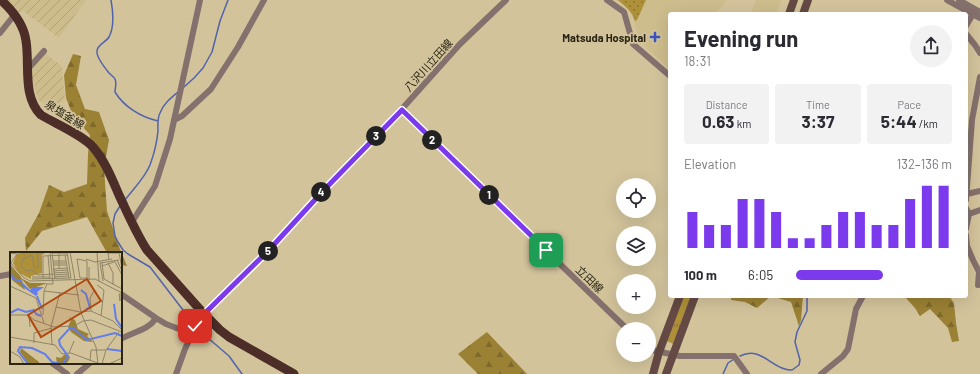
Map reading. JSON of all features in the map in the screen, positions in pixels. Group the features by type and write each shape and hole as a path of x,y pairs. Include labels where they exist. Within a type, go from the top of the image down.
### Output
{"main road":[{"name":"泉塩釜線","path":"1,0 15,14 21,24 26,41 30,94 36,110 41,115 83,139 92,147 109,172 132,222"},
{"path":"790,12 794,0"},
{"path":"804,12 808,0"},
{"path":"132,222 148,250 202,316 229,337 294,374"},
{"path":"653,374 659,352 679,298"},
{"path":"666,374 694,298"}],"street":[{"path":"132,222 155,186 170,139 181,94 200,0"},
{"path":"174,120 182,116 211,89 238,47 264,0"},
{"name":"八沢川立田線","path":"176,374 185,349 202,316 269,250 322,192 402,110 460,44 506,0"},
{"path":"607,0 624,12 634,44 668,74"},
{"path":"947,0 980,18"},
{"path":"959,0 980,12"},
{"path":"0,33 15,14"},
{"path":"968,23 973,14"},
{"path":"968,36 980,53"},
{"path":"28,69 44,50"},
{"path":"968,182 972,120 980,77"},
{"name":"立田線","path":"402,110 620,322"},
{"path":"968,197 980,191"},
{"path":"968,211 980,210"},
{"path":"968,248 979,272 978,285"},
{"path":"0,276 10,274"},
{"path":"122,295 166,324 193,332"},
{"path":"821,374 843,356 848,349 856,309 862,298"},
{"path":"122,338 153,323 156,318"},
{"path":"656,351 673,355 734,356 747,374"},
{"path":"53,364 67,374"},
{"path":"77,374 89,364"}],"shaded area":[{"path":"6,0 86,0 59,38 23,11 19,13"},
{"name":"Matsuda Hospital","path":"616,0 727,0 717,12 668,12 668,68 642,43 633,17 626,7"},
{"path":"756,0 781,0 777,12 752,12"},
{"path":"46,54 62,66 65,101 49,108 38,99 31,70"}],"green space":[{"path":"618,0 646,0 637,20 635,21 634,17 626,7"},
{"path":"73,54 81,56 76,85 85,109 99,112 109,140 104,168 107,211 121,252 106,252 87,217 42,231 26,251 25,238 39,213 49,185 64,192 87,184 90,135 73,116 66,98 64,75"},
{"path":"122,254 127,266 122,265"},
{"path":"683,298 690,298 673,344 667,341"},
{"path":"731,298 769,298 757,308 745,302 731,300"},
{"path":"778,298 803,298 799,326 791,302"},
{"path":"906,298 950,298 954,303 959,341 952,342 948,328 930,309 920,316"},
{"path":"487,332 527,374 478,374 458,354"}],"waterway":[{"path":"111,0 113,14 111,33 97,49 98,56 105,68 115,79 115,92 123,102 139,114 158,121"},
{"path":"184,87 203,68 212,52 220,21 228,0"},
{"path":"125,200 148,170 156,144 159,115 163,107 178,92"},
{"path":"120,206 115,214 113,223 115,236 123,250 150,267 183,310 195,323"},
{"path":"740,356 753,353 764,357 779,367 788,370 792,370 799,365 800,360 795,342 797,332 807,311 807,298"},
{"path":"197,326 208,338 229,356 242,374"},
{"path":"723,374 728,363 734,359"}],"place":[{"name":"Matsuda Hospital","path":"655,37"}],"route":[{"path":"195,326 197,321 269,250 322,192 402,110 546,250"}]}
